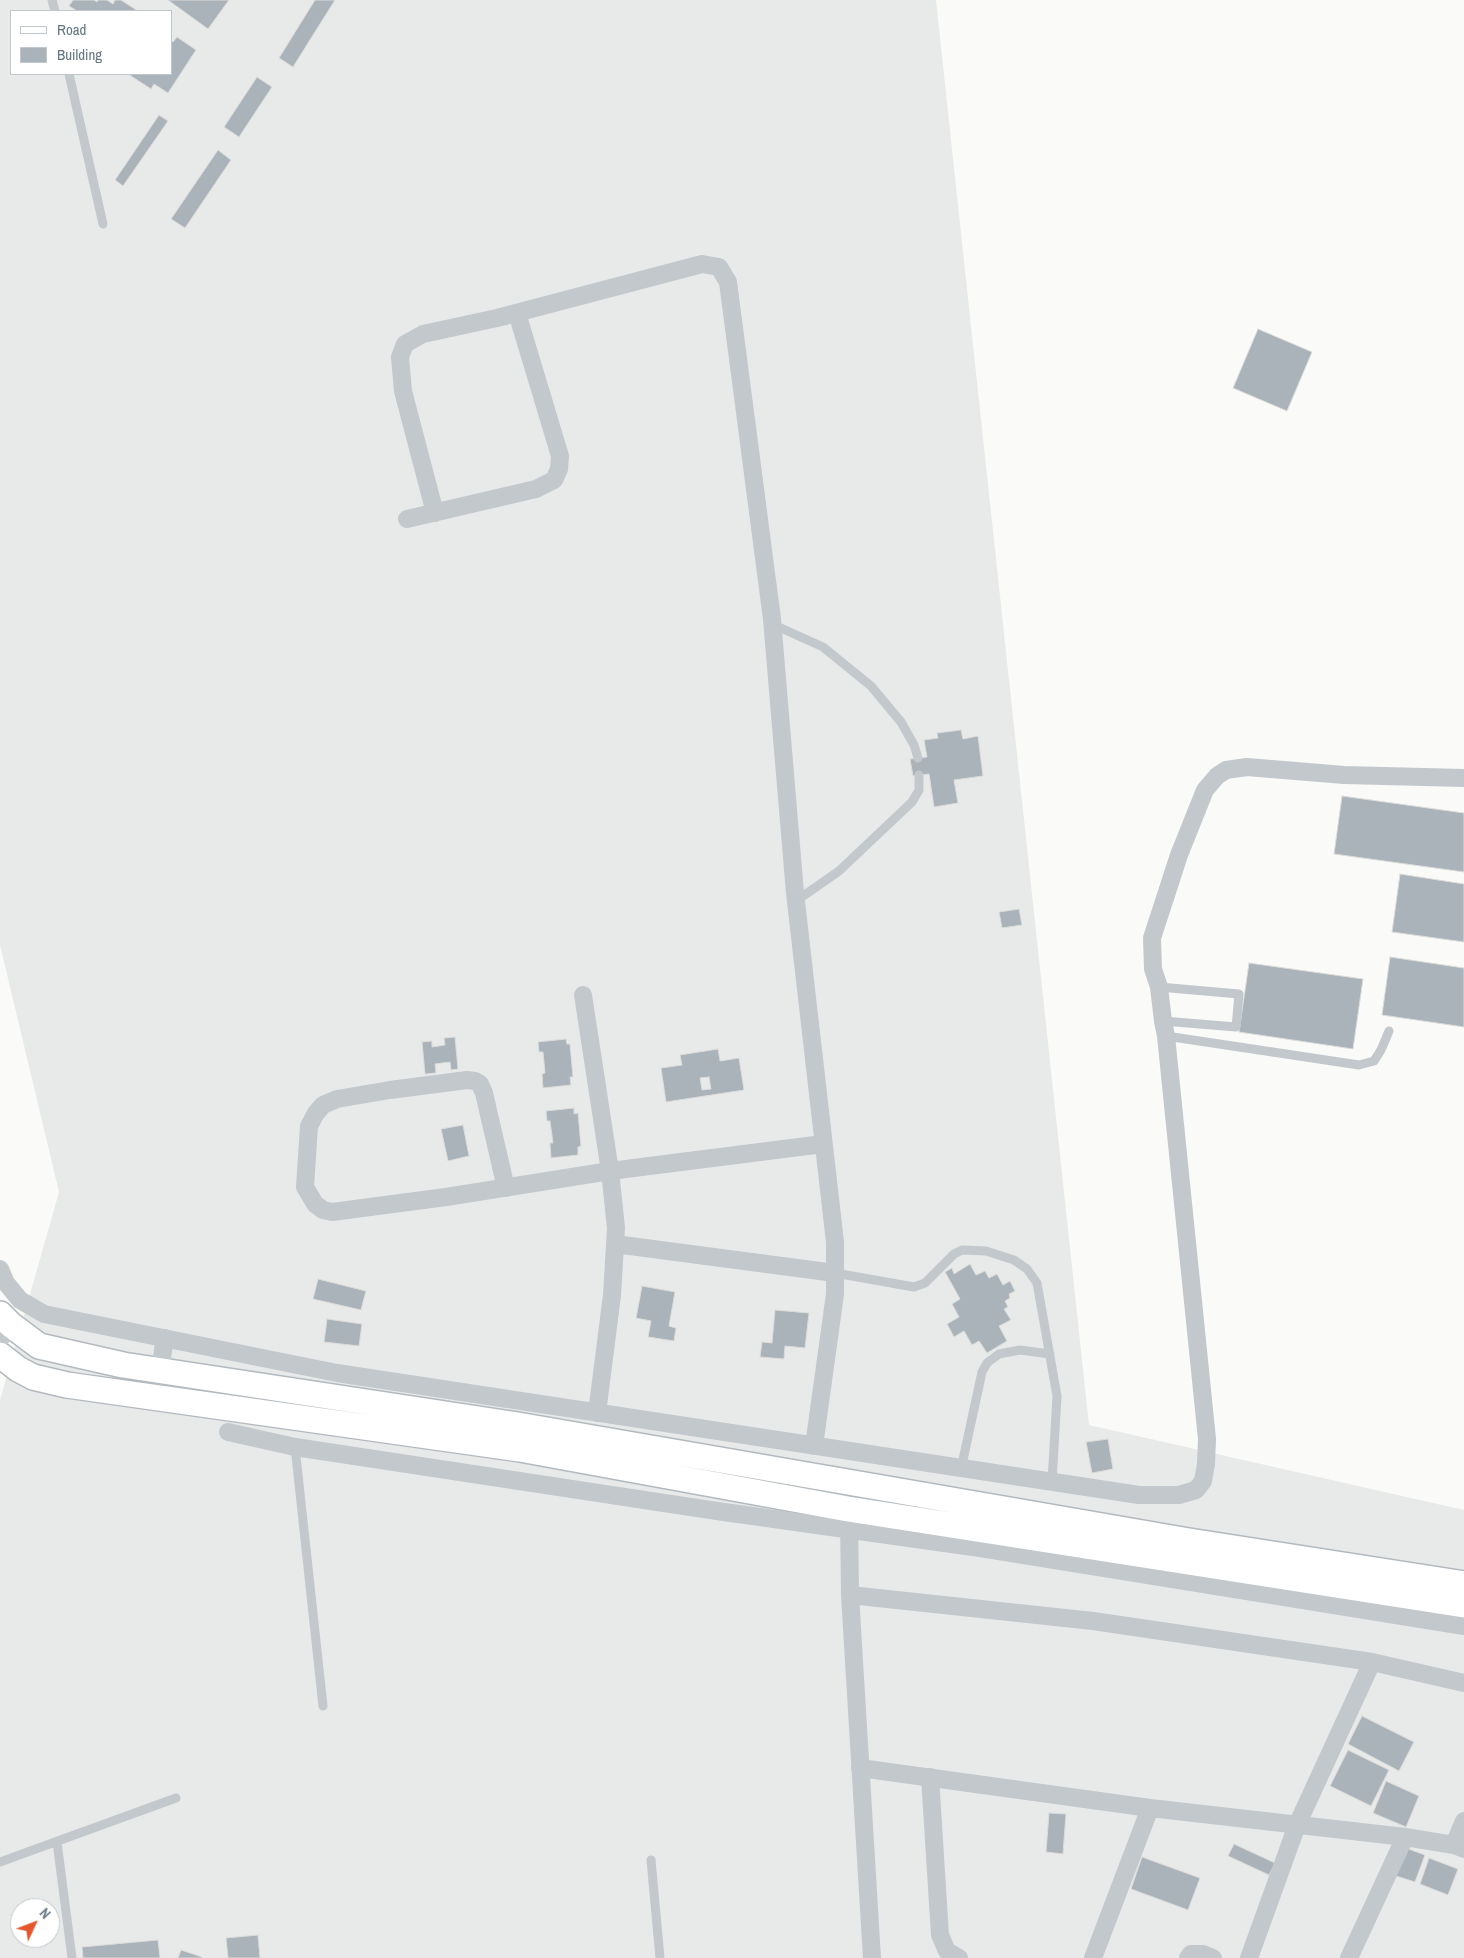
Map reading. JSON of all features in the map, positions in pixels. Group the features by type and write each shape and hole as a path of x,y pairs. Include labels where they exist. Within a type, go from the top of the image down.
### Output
{"street":[{"path":"434,513 403,391 400,357 405,344 422,334 517,312 702,264 719,267 728,282 772,624 796,901 834,1242 835,1294 814,1446"},
{"path":"407,519 536,489 554,480 560,469 560,456 517,312"},
{"path":"0,1269 6,1283 20,1300 44,1314 337,1373 1139,1495 1179,1495 1196,1490 1203,1481 1207,1439 1164,1028 1159,988 1153,970 1152,938 1180,855 1205,790 1217,776 1226,770 1247,767 1344,775 1464,778"},
{"path":"583,995 610,1171 616,1228 612,1295 597,1413"},
{"path":"506,1188 484,1093 480,1084 475,1081 467,1080 337,1098 323,1105 309,1126 305,1187 315,1204 323,1210 332,1212 506,1188 610,1171 823,1144"},
{"path":"615,1244 835,1273"},
{"path":"4,1326 39,1346 123,1365 518,1425 1189,1541 1464,1584"},
{"path":"160,1370 165,1338"},
{"path":"0,1355 18,1369 33,1377 67,1385 520,1449 849,1518 1464,1626"},
{"path":"228,1432 295,1447 716,1511 849,1518 1464,1605"},
{"path":"843,1481 849,1518 850,1596 872,1958"},
{"path":"850,1596 1094,1621 1372,1662 1464,1683"},
{"path":"1249,1958 1297,1825 1372,1662"},
{"path":"860,1768 1150,1808 1404,1837 1459,1847 1464,1821"},
{"path":"930,1777 940,1936 947,1951 959,1958"},
{"path":"1093,1958 1150,1808"},
{"path":"1349,1958 1404,1837"},
{"path":"1188,1958 1191,1954 1203,1954 1213,1958"}],"lane":[{"path":"69,75 103,224"},
{"path":"772,624 823,647 871,686 901,722 914,744 918,758"},
{"path":"796,901 840,871 912,802 919,790 919,775"},
{"path":"1159,988 1239,994 1236,1027 1164,1028"},
{"path":"1164,1028 1359,1065 1374,1061 1389,1031"},
{"path":"835,1273 914,1287 925,1283 954,1254 962,1250 986,1250 1014,1260 1027,1269 1037,1283 1058,1396 1052,1482"},
{"path":"961,1469 982,1372 987,1363 999,1354 1020,1350 1050,1354"},
{"path":"295,1447 323,1706"},
{"path":"0,1862 176,1798"},
{"path":"57,1842 72,1958"},
{"path":"651,1860 660,1958"}],"shaded area":[{"path":"0,0 936,0 1089,1425 1464,1510 1464,1958 0,1958 0,1400 59,1192 0,945"}],"building":[{"path":"73,0 94,0 97,2 98,0 107,0 113,4 115,0 121,0 136,10 75,10 69,6"},
{"path":"168,0 229,0 208,29"},
{"path":"315,0 335,0 293,67 279,58"},
{"path":"177,37 196,50 168,93 154,84 151,89 130,75 172,75 173,42"},
{"path":"257,77 272,87 239,137 224,127"},
{"path":"159,115 168,121 123,186 115,180"},
{"path":"218,150 231,160 185,228 171,219"},
{"path":"1258,329 1312,352 1287,411 1233,388"},
{"path":"961,730 963,739 978,736 983,776 954,780 958,803 934,807 929,774 913,776 910,759 927,757 924,740 938,738 937,733"},
{"path":"1342,796 1464,813 1464,872 1334,854"},
{"path":"1400,874 1464,884 1464,942 1392,932"},
{"path":"1019,909 1022,925 1002,928 999,912"},
{"path":"1390,957 1464,968 1464,1027 1382,1015"},
{"path":"1249,963 1363,979 1353,1049 1239,1032"},
{"path":"455,1037 458,1069 451,1070 450,1062 435,1064 436,1073 425,1074 422,1042 432,1041 432,1047 445,1045 444,1038"},
{"path":"566,1039 567,1044 570,1044 573,1077 570,1077 571,1085 543,1088 542,1074 545,1073 543,1052 539,1052 538,1042"},
{"path":"718,1049 720,1061 739,1058 744,1090 666,1102 661,1068 682,1065 680,1055","holes":["709,1077 711,1089 702,1090 700,1078"]},
{"path":"574,1108 574,1114 578,1113 581,1146 578,1147 578,1155 551,1158 550,1143 553,1143 550,1121 547,1121 546,1111"},
{"path":"463,1125 469,1156 448,1161 441,1129"},
{"path":"970,1264 976,1275 985,1271 989,1278 997,1274 1003,1285 1010,1281 1015,1291 1009,1294 1010,1298 1005,1301 1008,1307 1004,1309 1011,1320 999,1326 1007,1341 987,1353 979,1341 972,1345 964,1331 954,1337 947,1324 959,1317 952,1304 960,1299 945,1272 952,1268 954,1274"},
{"path":"318,1279 366,1291 361,1310 313,1299"},
{"path":"642,1286 675,1292 669,1326 676,1328 674,1341 648,1337 651,1321 636,1318"},
{"path":"775,1310 809,1313 805,1348 785,1346 784,1359 760,1357 762,1342 772,1343"},
{"path":"327,1319 362,1324 359,1346 324,1342"},
{"path":"1108,1439 1113,1469 1092,1473 1086,1442"},
{"path":"1362,1716 1414,1742 1399,1771 1348,1744"},
{"path":"1348,1750 1389,1770 1371,1806 1330,1786"},
{"path":"1386,1781 1419,1796 1406,1827 1373,1813"},
{"path":"1049,1813 1066,1814 1063,1854 1046,1852"},
{"path":"1234,1844 1275,1863 1269,1875 1228,1856"},
{"path":"1406,1848 1425,1855 1415,1882 1396,1876"},
{"path":"1142,1857 1200,1878 1188,1910 1131,1889"},
{"path":"1429,1858 1458,1869 1448,1895 1420,1884"},
{"path":"258,1935 260,1958 228,1958 226,1938"},
{"path":"158,1940 160,1958 83,1958 82,1947"},
{"path":"181,1950 202,1957 202,1958 178,1958"}]}
